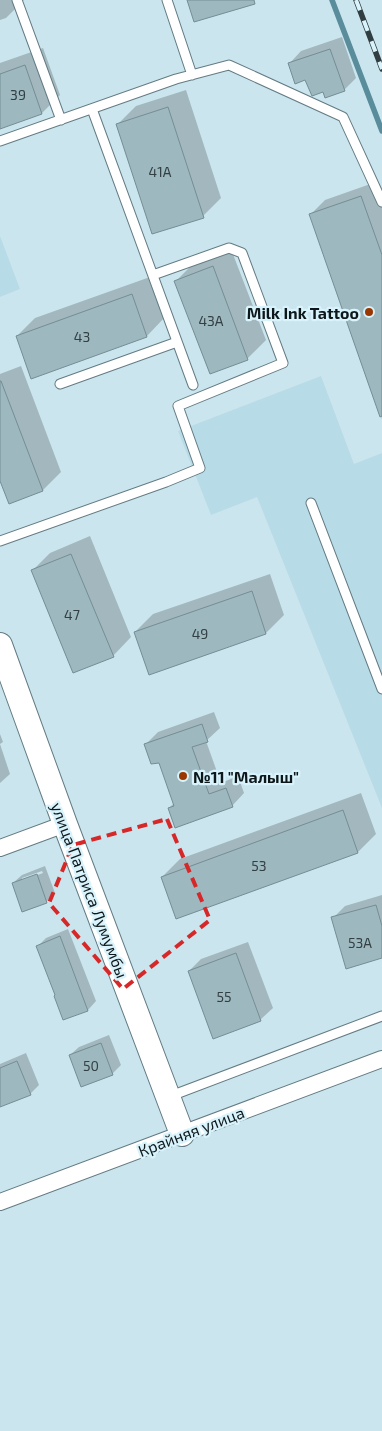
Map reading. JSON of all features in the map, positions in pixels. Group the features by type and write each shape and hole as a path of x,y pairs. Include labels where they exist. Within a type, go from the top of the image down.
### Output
{"street":[{"name":"улица Патриса Лумумбы","path":"0,645 65,824 182,1134"},
{"path":"0,848 65,824"},
{"name":"Крайняя улица","path":"0,1202 382,1059"}],"lane":[{"path":"17,0 61,120"},
{"path":"167,0 192,75"},
{"path":"0,141 176,79 229,65 343,117 382,202"},
{"path":"92,109 193,385"},
{"path":"0,541 200,468 178,406 283,363 242,253 229,248 153,275"},
{"path":"60,384 177,342"},
{"path":"311,503 382,689"},
{"path":"168,1097 382,1016"}],"highlighted area":[{"path":"167,819 210,920 123,989 49,903 73,845"}],"shaded area":[{"path":"0,236 20,289 0,297"},
{"path":"321,376 354,464 382,453 382,808 257,497 211,515 178,431"}],"building":[{"path":"187,0 254,0 255,4 194,22"},
{"path":"330,49 345,91 325,98 323,92 312,96 305,80 295,84 288,63"},
{"path":"25,65 42,114 0,129 0,74"},
{"path":"168,107 204,218 152,234 116,124"},
{"path":"361,196 382,255 382,416 380,417 309,214"},
{"path":"213,266 248,360 210,374 174,281"},
{"path":"132,294 147,337 31,379 16,336"},
{"path":"0,381 43,491 9,504 0,481"},
{"path":"71,554 114,657 73,673 31,570"},
{"path":"252,591 266,634 149,675 134,632"},
{"name":"№11 \"Малыш\"","path":"202,724 208,742 192,747 209,794 226,788 233,807 175,828 168,808 174,806 159,763 151,764 144,744"},
{"path":"343,810 358,853 176,919 161,877"},
{"path":"37,874 47,903 22,912 12,883"},
{"path":"376,905 382,926 382,958 346,969 331,917"},
{"path":"60,936 88,1011 63,1020 36,946"},
{"path":"236,953 261,1021 213,1039 188,971"},
{"path":"101,1043 113,1075 81,1087 69,1055"},
{"path":"17,1061 31,1095 0,1107 0,1068"}],"waterway":[{"path":"332,0 382,131"}],"railway":[{"path":"356,0 382,69"}],"place":[{"name":"Milk Ink Tattoo","path":"369,312"},
{"name":"№11 \"Малыш\"","path":"183,776"}]}
